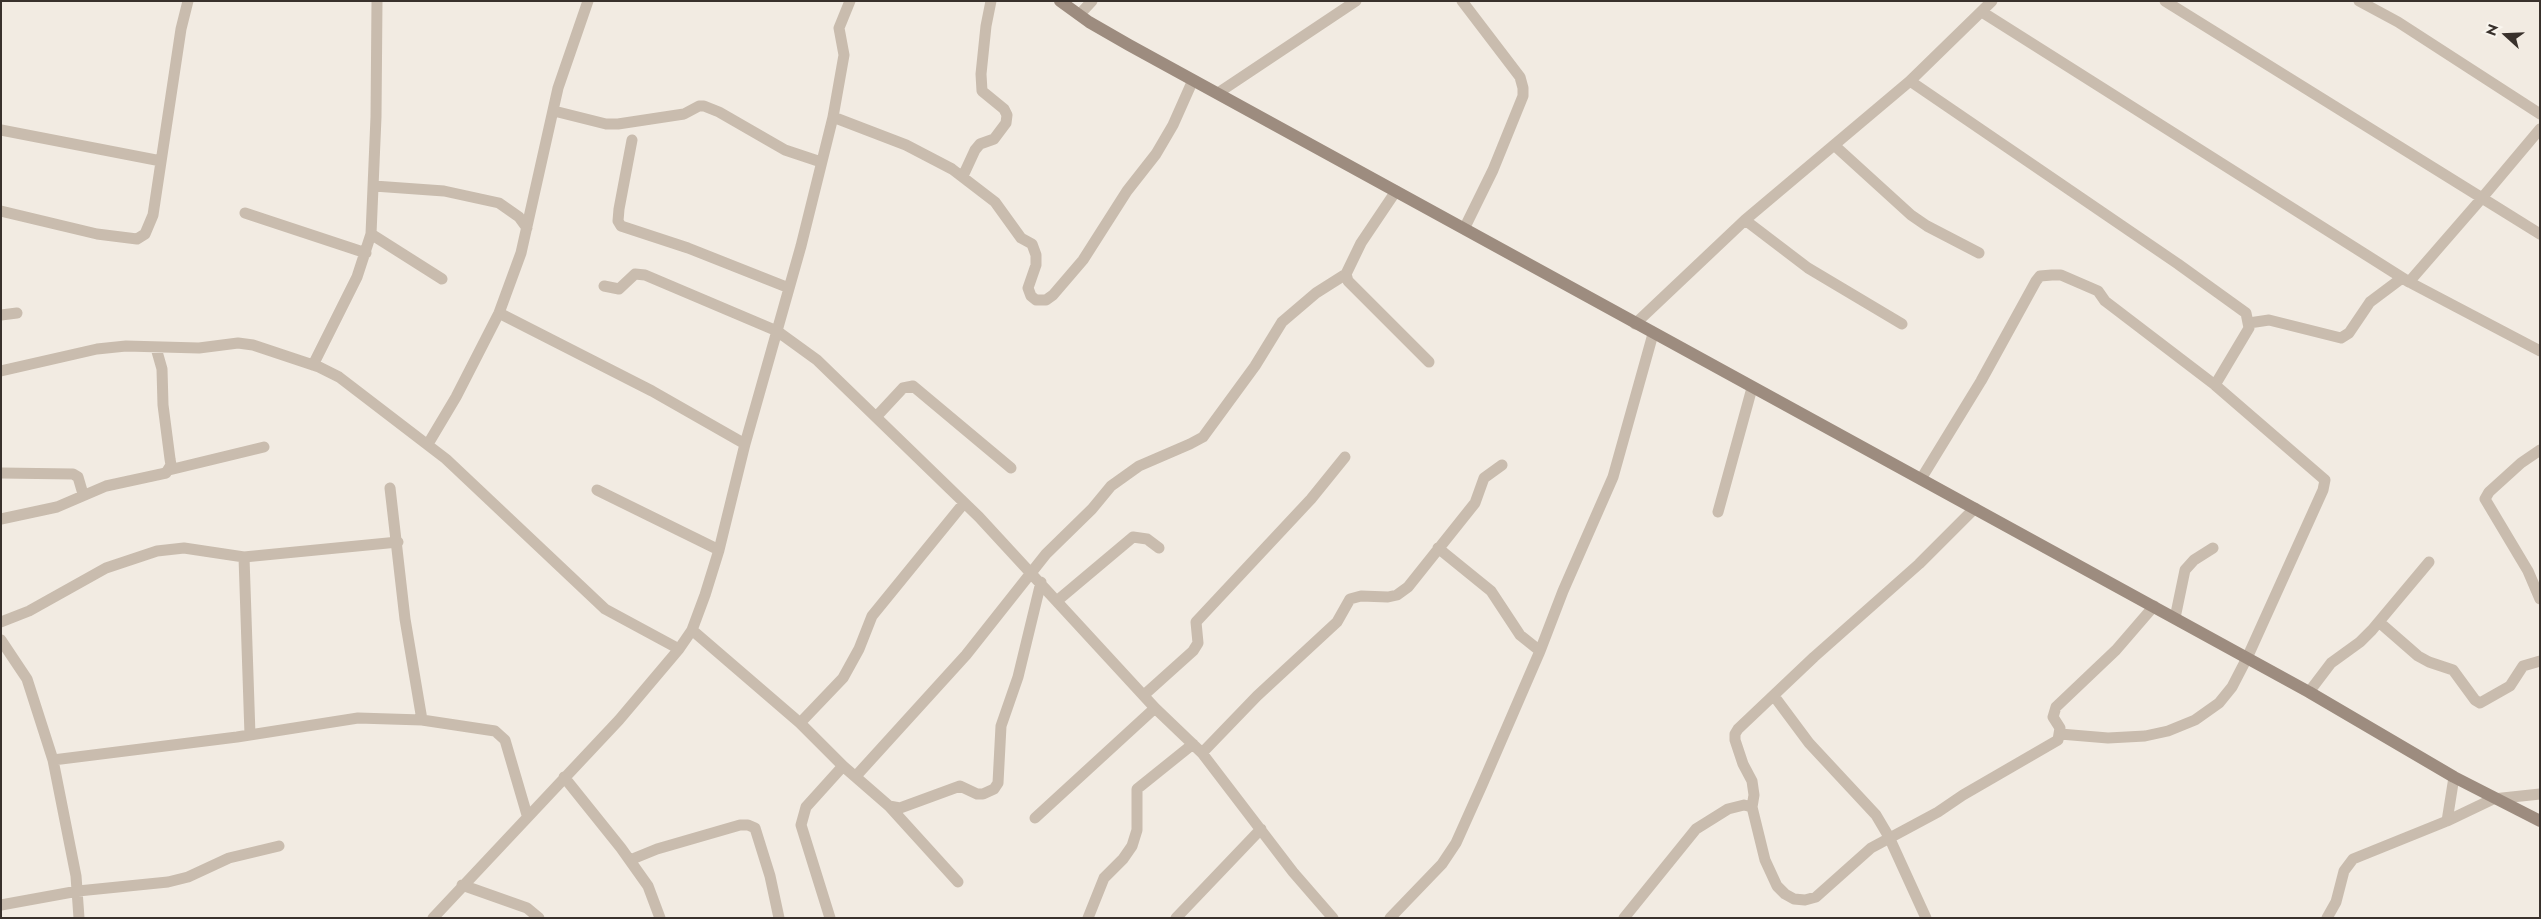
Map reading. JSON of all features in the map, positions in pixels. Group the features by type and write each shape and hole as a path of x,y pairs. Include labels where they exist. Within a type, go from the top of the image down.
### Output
{"street":[{"path":"1,212 97,234 137,239 146,234 153,215 181,29 188,1"},
{"path":"313,365 366,253 371,234 374,186 377,1"},
{"path":"428,444 456,397 499,313 521,253 558,88 588,1"},
{"path":"433,918 619,720 679,649 692,630 706,595 719,550 822,162 833,117 844,55 839,28 850,1"},
{"path":"963,176 975,150 980,144 994,139 1006,123 1004,109 982,90 981,74 990,1"},
{"path":"1060,1 1079,15 1193,80 1465,227 1653,334 2154,606 2309,692 2493,799 2540,821"},
{"path":"1079,15 1092,1"},
{"path":"1218,93 1356,1"},
{"path":"1462,1 1520,77 1524,88 1523,96 1493,170 1465,227"},
{"path":"1635,324 1746,220 1910,81 1992,1"},
{"path":"2165,1 2540,234"},
{"path":"2359,1 2398,22 2540,114"},
{"path":"1982,12 2406,280 2540,351"},
{"path":"833,117 906,145 963,176 996,202 1021,238 1032,244 1036,255 1028,288 1030,296 1036,300 1046,300 1053,295 1083,260 1127,191 1156,154 1193,80"},
{"path":"1910,81 2178,264 2246,313 2249,328 2215,385"},
{"path":"554,111 606,124 618,124 684,114 699,106 704,106 719,112 784,150 822,162"},
{"path":"2249,323 2269,320 2342,338 2349,333 2370,302 2406,280 2482,198 2540,129"},
{"path":"1,130 161,162"},
{"path":"632,140 619,208 618,221 621,226 688,248 789,288"},
{"path":"1834,145 1911,215 1927,226 1979,253"},
{"path":"374,186 444,190 491,201 509,209 527,228"},
{"path":"856,776 966,655 1032,572 1111,486 1139,466 1190,444 1203,436 1254,366 1282,322 1309,299 1346,274 1361,243 1396,191"},
{"path":"245,213 366,253"},
{"path":"1746,220 1808,268 1902,324"},
{"path":"371,234 442,279"},
{"path":"604,286 619,289 634,274 639,273 777,331 817,360 1032,572 1155,708 1202,753 1294,872 1333,918"},
{"path":"1346,274 1348,281 1429,362"},
{"path":"1921,479 1982,381 2036,281 2046,275 2061,275 2094,288 2112,307 2215,385 2325,480 2324,490 2247,658 2232,687 2219,704 2196,720 2177,728 2145,736 2060,734"},
{"path":"1,315 17,313"},
{"path":"499,313 652,391 746,444"},
{"path":"1390,918 1442,864 1456,843 1540,651 1562,591 1613,477 1653,334"},
{"path":"1,371 97,349 126,346 199,348 246,344 313,365 339,377 428,444 485,495 605,609 679,649"},
{"path":"1,518 57,507 92,490 129,480 162,475 168,470 171,465 163,406 162,369 156,348"},
{"path":"876,417 903,388 913,386 1011,468"},
{"path":"1718,512 1752,388"},
{"path":"168,470 264,447"},
{"path":"2540,450 2527,458 2489,492 2485,501 2528,571 2540,599"},
{"path":"1144,695 1193,651 1198,643 1196,622 1311,499 1345,457"},
{"path":"1202,753 1257,696 1337,622 1350,599 1361,596 1388,597 1397,595 1408,587 1475,503 1484,478 1502,464"},
{"path":"1,473 73,474 78,477 83,494"},
{"path":"390,488 398,542 405,619 422,720"},
{"path":"597,490 719,550"},
{"path":"800,723 842,678 859,648 872,616 964,503"},
{"path":"1975,508 1919,564 1814,657 1735,734 1735,740 1743,764 1752,780 1754,794 1752,807 1765,860 1772,876 1785,894 1794,899 1804,900 1816,897 1871,848 1938,812 2053,744 2060,734 2060,728 2053,717 2056,707 2116,650 2154,606"},
{"path":"1058,600 1133,537 1147,539 1159,548"},
{"path":"1,622 29,611 106,568 149,553 184,548 244,557 398,542"},
{"path":"1438,548 1491,591 1520,635 1540,651"},
{"path":"2175,618 2186,570 2194,560 2213,548"},
{"path":"244,557 250,735"},
{"path":"2309,692 2331,663 2360,642 2380,622 2429,562"},
{"path":"888,806 900,808 960,786 977,794 984,794 994,789 998,784 1001,726 1018,677 1041,582"},
{"path":"2380,622 2418,656 2453,670 2480,704 2510,686 2524,666 2540,661"},
{"path":"692,630 800,723 843,766 888,806 958,882"},
{"path":"1,640 27,679 53,760 78,891 78,918"},
{"path":"1774,696 1809,743 1871,809 1890,837 1926,918"},
{"path":"1035,818 1155,708"},
{"path":"53,760 250,735 358,718 422,720 495,731 504,740 511,757 527,816"},
{"path":"1088,918 1104,878 1123,860 1132,846 1137,830 1136,789 1193,744"},
{"path":"830,918 801,825 806,807 843,766"},
{"path":"564,777 630,860 648,886 660,918"},
{"path":"2447,821 2454,777"},
{"path":"2327,918 2336,902 2344,872 2353,859 2447,821 2493,799 2540,794"},
{"path":"1624,918 1696,829 1728,809 1744,805 1752,807"},
{"path":"630,860 665,846 740,825 748,825 755,828 770,876 779,918"},
{"path":"1176,918 1261,829"},
{"path":"1,905 78,891 168,882 188,877 229,858 279,846"},
{"path":"462,885 527,908 539,918"}]}
